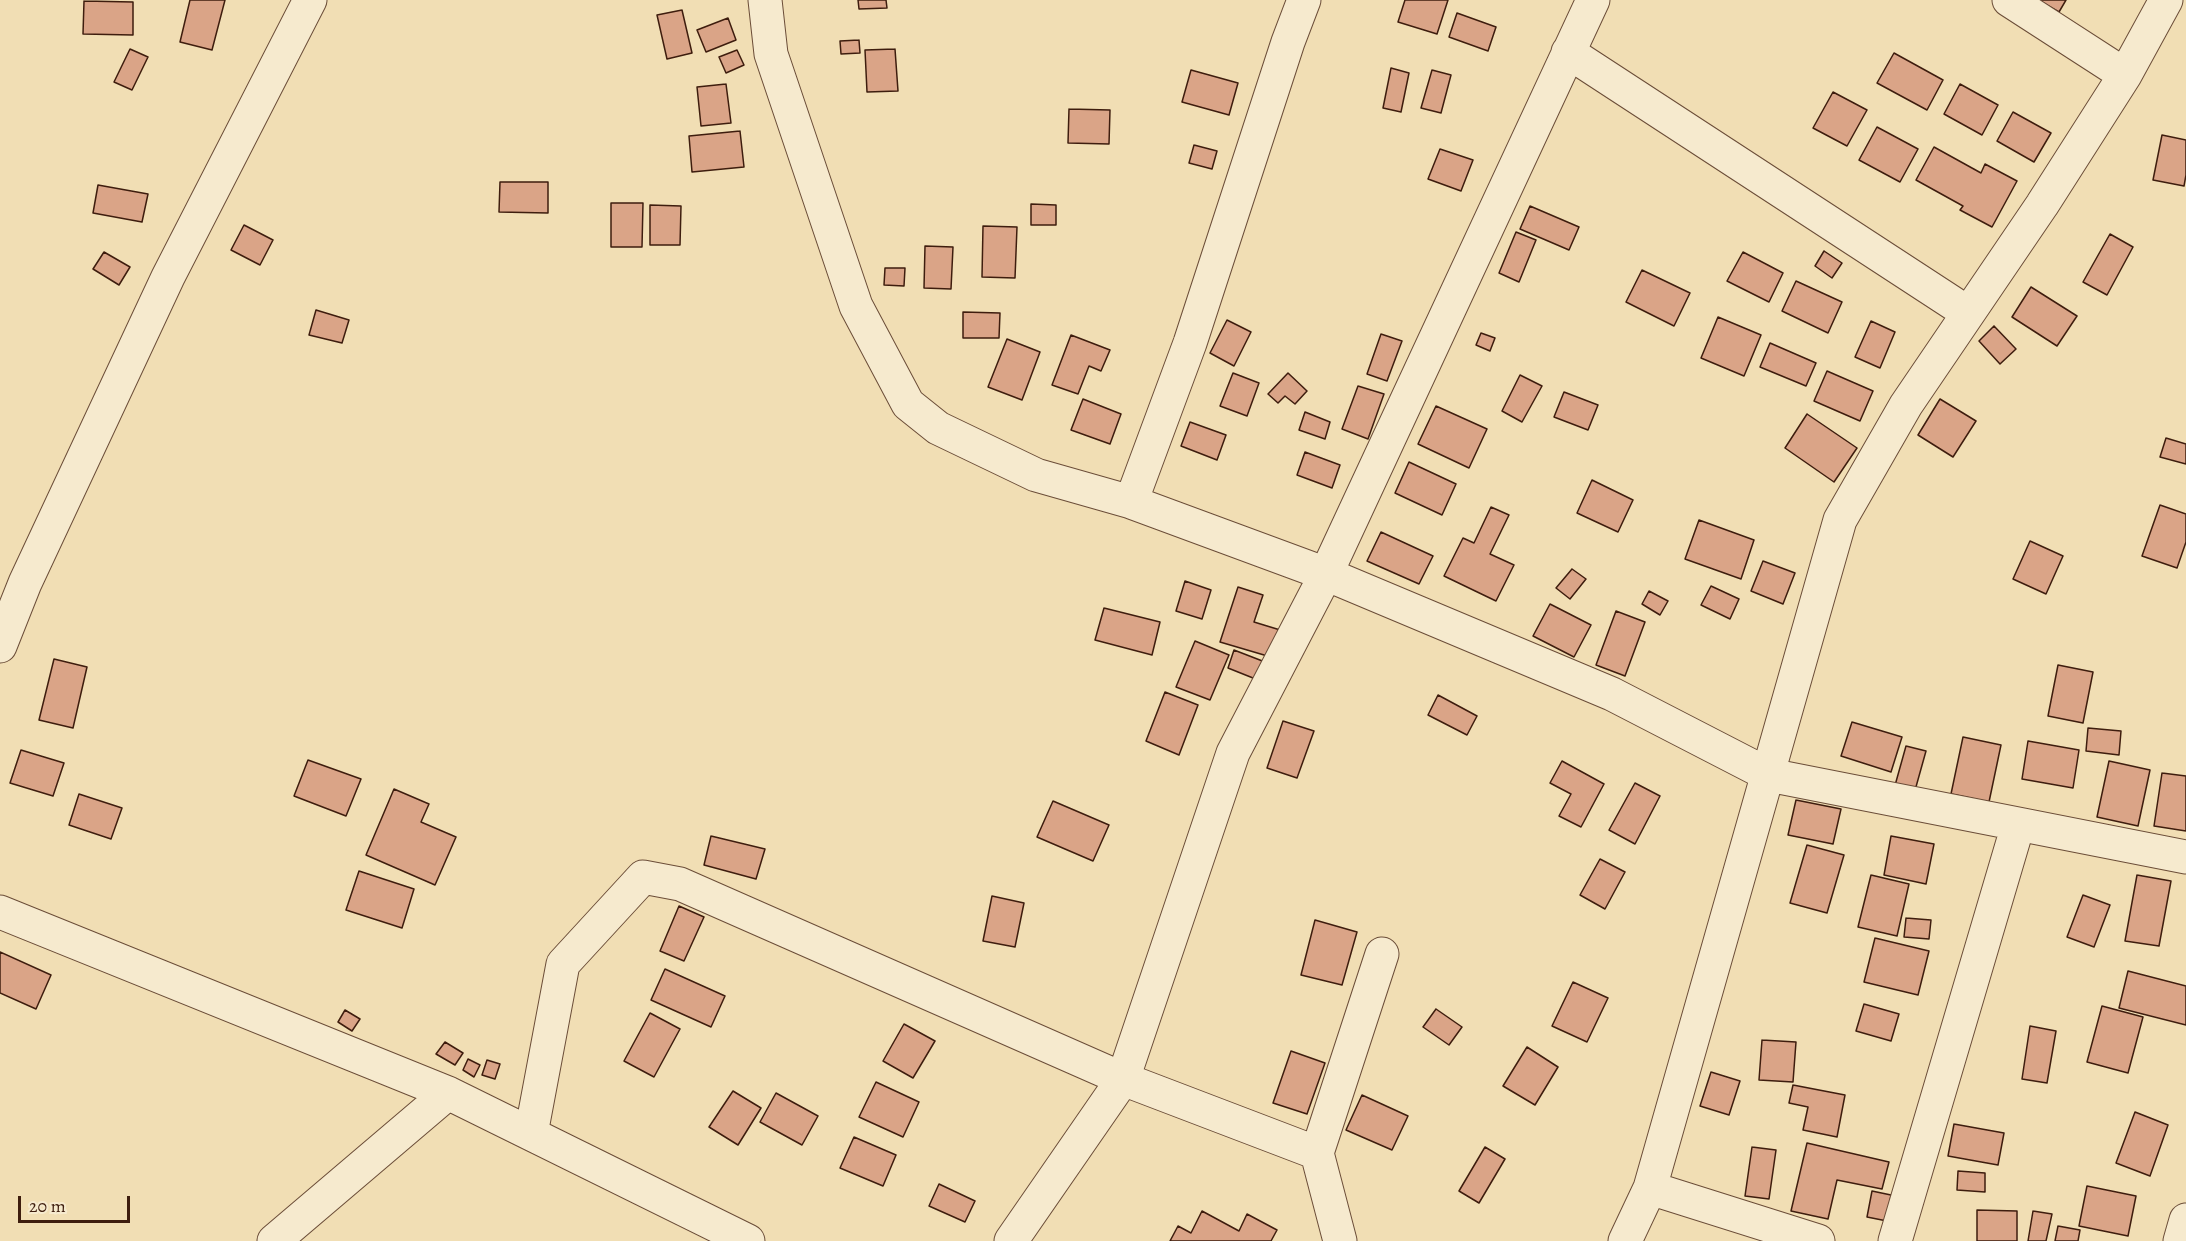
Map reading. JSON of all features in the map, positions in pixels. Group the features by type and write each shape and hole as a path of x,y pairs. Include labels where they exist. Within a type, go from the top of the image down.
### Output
{"street":[{"path":"0,646 25,583 168,277 310,0"},
{"path":"765,0 771,54 856,306 908,404 938,428 1036,475 1131,502 1326,574 1612,694 1769,775 2186,857"},
{"path":"1131,502 1191,343 1288,42 1304,0"},
{"path":"1011,1241 1123,1079 1233,753 1326,574 1593,0"},
{"path":"2009,0 2125,75"},
{"path":"1625,1241 1650,1188 1840,520 1906,405 2042,205 2125,75 2166,0"},
{"path":"1568,52 1968,313"},
{"path":"1895,1241 2018,825"},
{"path":"531,1134 562,964 643,877 681,884 1123,1079 1317,1153"},
{"path":"0,912 448,1093 748,1241"},
{"path":"1340,1241 1317,1153 1382,954"},
{"path":"274,1241 448,1093"},
{"path":"1650,1188 1818,1241"},
{"path":"2180,1241 2186,1220"}],"building":[{"path":"190,0 225,0 212,50 180,42"},
{"path":"858,0 886,0 887,8 859,9"},
{"path":"1405,0 1448,0 1437,34 1398,22"},
{"path":"2038,0 2066,0 2059,12"},
{"path":"84,1 133,2 133,35 83,34"},
{"path":"682,10 692,53 667,59 657,15"},
{"path":"1457,13 1496,27 1488,51 1449,37"},
{"path":"728,18 736,40 706,52 697,30"},
{"path":"859,40 860,53 841,54 840,41"},
{"path":"130,49 148,57 132,90 114,82"},
{"path":"895,49 898,91 867,92 865,50"},
{"path":"737,50 744,65 726,73 719,57"},
{"path":"1894,53 1943,80 1927,110 1877,83"},
{"path":"1391,68 1409,73 1401,112 1383,108"},
{"path":"1191,70 1238,83 1229,115 1182,102"},
{"path":"1432,70 1451,75 1441,113 1421,108"},
{"path":"726,84 731,123 701,126 697,87"},
{"path":"1960,84 1998,105 1982,135 1944,114"},
{"path":"1833,92 1867,110 1847,146 1813,128"},
{"path":"1069,109 1110,110 1109,144 1068,143"},
{"path":"2013,112 2051,133 2034,162 1997,141"},
{"path":"1877,127 1918,149 1900,182 1859,160"},
{"path":"740,131 744,167 692,172 689,136"},
{"path":"2162,135 2186,140 2184,186 2153,180"},
{"path":"1194,145 1217,151 1212,169 1189,163"},
{"path":"1934,147 1981,173 1985,164 2017,181 1992,227 1960,210 1963,206 1916,180"},
{"path":"1440,149 1473,160 1461,191 1428,179"},
{"path":"500,182 548,182 548,213 499,212"},
{"path":"98,185 148,194 142,222 93,213"},
{"path":"611,203 643,203 642,247 611,247"},
{"path":"1031,204 1056,205 1056,225 1031,225"},
{"path":"650,205 681,206 680,245 650,245"},
{"path":"1530,206 1579,227 1569,250 1520,229"},
{"path":"244,225 273,240 260,265 231,250"},
{"path":"983,226 1017,227 1015,278 982,277"},
{"path":"1516,232 1536,240 1519,282 1499,273"},
{"path":"2110,234 2133,247 2107,295 2083,282"},
{"path":"925,246 953,247 951,289 924,288"},
{"path":"1824,251 1842,263 1832,278 1815,266"},
{"path":"104,252 130,267 119,285 93,269"},
{"path":"1743,252 1783,273 1769,302 1727,281"},
{"path":"885,268 905,268 904,286 884,285"},
{"path":"1642,270 1690,293 1674,326 1626,302"},
{"path":"1796,281 1842,302 1828,333 1782,311"},
{"path":"2031,287 2077,316 2057,346 2012,317"},
{"path":"316,310 349,320 342,343 309,335"},
{"path":"963,312 1000,313 999,338 963,338"},
{"path":"1718,317 1761,335 1744,376 1701,358"},
{"path":"1227,320 1251,332 1234,366 1210,353"},
{"path":"1871,321 1895,332 1880,368 1855,357"},
{"path":"1994,326 2016,349 2000,364 1979,341"},
{"path":"1481,333 1495,338 1490,351 1476,345"},
{"path":"1381,334 1402,341 1387,381 1367,374"},
{"path":"1071,335 1110,350 1101,371 1089,366 1078,394 1052,385"},
{"path":"1007,339 1040,352 1022,400 988,387"},
{"path":"1770,343 1816,363 1806,386 1760,367"},
{"path":"1827,371 1873,391 1860,421 1814,401"},
{"path":"1233,373 1259,383 1247,416 1220,406"},
{"path":"1288,373 1307,391 1295,404 1285,396 1278,403 1268,394"},
{"path":"1520,375 1542,386 1522,422 1502,411"},
{"path":"1358,386 1384,394 1368,439 1342,429"},
{"path":"1564,392 1598,405 1588,430 1554,417"},
{"path":"1083,399 1121,414 1110,444 1071,430"},
{"path":"1940,399 1976,421 1953,457 1918,435"},
{"path":"1436,406 1487,429 1469,468 1418,444"},
{"path":"1305,412 1330,422 1325,439 1299,430"},
{"path":"1807,414 1857,448 1834,482 1785,448"},
{"path":"1190,422 1226,435 1217,460 1181,446"},
{"path":"2166,438 2186,444 2186,464 2160,457"},
{"path":"1305,452 1340,465 1332,488 1297,475"},
{"path":"1409,462 1456,484 1442,515 1395,493"},
{"path":"1592,480 1633,500 1618,532 1577,513"},
{"path":"2160,505 2186,514 2186,542 2177,568 2142,556"},
{"path":"1491,507 1509,515 1490,554 1514,565 1496,601 1444,576 1463,538 1474,543"},
{"path":"1699,520 1754,540 1741,579 1685,559"},
{"path":"1381,532 1433,556 1419,584 1367,561"},
{"path":"2030,541 2063,556 2046,594 2013,579"},
{"path":"1763,561 1795,573 1783,604 1751,591"},
{"path":"1572,569 1586,579 1570,599 1556,588"},
{"path":"1185,581 1211,590 1202,619 1176,611"},
{"path":"1711,586 1739,599 1730,619 1701,605"},
{"path":"1238,587 1263,595 1254,622 1290,633 1281,660 1220,642"},
{"path":"1649,591 1668,601 1660,615 1642,604"},
{"path":"1550,604 1591,625 1574,657 1533,636"},
{"path":"1104,608 1160,622 1152,655 1095,640"},
{"path":"1616,611 1645,622 1625,676 1596,665"},
{"path":"1195,641 1229,655 1210,700 1176,687"},
{"path":"1234,650 1265,662 1258,680 1228,668"},
{"path":"54,659 87,667 73,728 39,720"},
{"path":"2058,665 2093,672 2083,723 2048,716"},
{"path":"1165,692 1198,705 1179,755 1146,741"},
{"path":"1438,695 1477,716 1467,735 1428,715"},
{"path":"1283,721 1314,731 1297,778 1267,768"},
{"path":"1852,722 1902,737 1891,772 1841,756"},
{"path":"2088,728 2121,731 2119,755 2086,751"},
{"path":"1963,737 2001,745 1989,802 1951,794"},
{"path":"2028,741 2079,750 2073,788 2022,779"},
{"path":"1906,746 1926,751 1914,794 1894,789"},
{"path":"21,750 64,763 53,796 10,783"},
{"path":"308,760 361,779 346,816 294,796"},
{"path":"1562,761 1604,784 1581,827 1559,816 1571,794 1550,783"},
{"path":"2109,761 2150,770 2138,826 2097,817"},
{"path":"2162,773 2186,776 2186,831 2154,826"},
{"path":"1635,783 1660,796 1635,844 1609,830"},
{"path":"394,789 429,804 421,822 456,837 435,885 366,855"},
{"path":"79,794 122,808 111,839 69,825"},
{"path":"1796,800 1841,809 1833,844 1788,835"},
{"path":"1053,801 1109,825 1093,861 1037,837"},
{"path":"711,836 765,849 756,879 704,865"},
{"path":"1891,836 1934,844 1926,884 1884,875"},
{"path":"1807,845 1844,855 1827,913 1790,903"},
{"path":"1600,859 1625,872 1605,909 1580,895"},
{"path":"359,871 414,889 402,928 346,910"},
{"path":"1871,875 1909,884 1897,936 1858,927"},
{"path":"2137,875 2171,881 2159,946 2125,941"},
{"path":"2083,895 2110,905 2094,947 2067,937"},
{"path":"992,896 1024,903 1015,947 983,941"},
{"path":"679,906 704,917 684,961 660,951"},
{"path":"1906,918 1931,920 1929,939 1904,937"},
{"path":"1315,920 1357,932 1342,985 1301,975"},
{"path":"1875,938 1929,951 1918,995 1864,982"},
{"path":"0,952 51,975 36,1009 0,993"},
{"path":"665,969 725,996 711,1027 651,1000"},
{"path":"2128,971 2186,986 2186,1025 2119,1008"},
{"path":"1573,982 1608,998 1587,1042 1552,1026"},
{"path":"1864,1004 1899,1014 1891,1041 1856,1031"},
{"path":"2102,1006 2143,1017 2128,1073 2087,1062"},
{"path":"1436,1009 1462,1027 1449,1045 1423,1027"},
{"path":"345,1010 360,1019 352,1031 338,1022"},
{"path":"650,1013 680,1029 654,1077 624,1061"},
{"path":"904,1024 935,1041 913,1078 883,1061"},
{"path":"2030,1026 2056,1031 2047,1083 2022,1079"},
{"path":"1762,1040 1796,1042 1793,1082 1759,1080"},
{"path":"445,1042 463,1053 455,1065 436,1054"},
{"path":"1527,1047 1558,1067 1535,1105 1503,1086"},
{"path":"1291,1051 1325,1063 1307,1114 1273,1103"},
{"path":"468,1059 480,1065 474,1077 463,1070"},
{"path":"487,1060 500,1064 495,1079 482,1075"},
{"path":"1711,1072 1740,1081 1729,1115 1700,1106"},
{"path":"876,1082 919,1102 903,1137 859,1117"},
{"path":"1793,1085 1845,1095 1837,1137 1803,1130 1808,1107 1789,1103"},
{"path":"733,1091 761,1108 738,1145 709,1127"},
{"path":"776,1093 818,1116 802,1145 760,1122"},
{"path":"1362,1095 1408,1116 1392,1150 1346,1130"},
{"path":"2135,1112 2168,1125 2150,1176 2116,1163"},
{"path":"1954,1124 2004,1133 1998,1165 1948,1156"},
{"path":"854,1137 896,1155 883,1186 840,1168"},
{"path":"1807,1143 1889,1162 1882,1189 1837,1180 1828,1219 1791,1211"},
{"path":"1485,1147 1505,1159 1479,1203 1459,1191"},
{"path":"1752,1147 1776,1150 1769,1199 1745,1196"},
{"path":"1958,1171 1985,1173 1985,1192 1957,1190"},
{"path":"939,1184 975,1201 965,1222 929,1206"},
{"path":"2087,1186 2136,1196 2128,1236 2079,1226"},
{"path":"1872,1191 1891,1195 1887,1221 1867,1217"},
{"path":"1977,1210 2017,1211 2017,1241 1977,1241"},
{"path":"1202,1211 1239,1231 1247,1214 1277,1230 1271,1241 1170,1241 1178,1226 1191,1233"},
{"path":"2033,1211 2052,1214 2046,1241 2028,1241"},
{"path":"2058,1226 2080,1230 2078,1241 2055,1241"}]}
